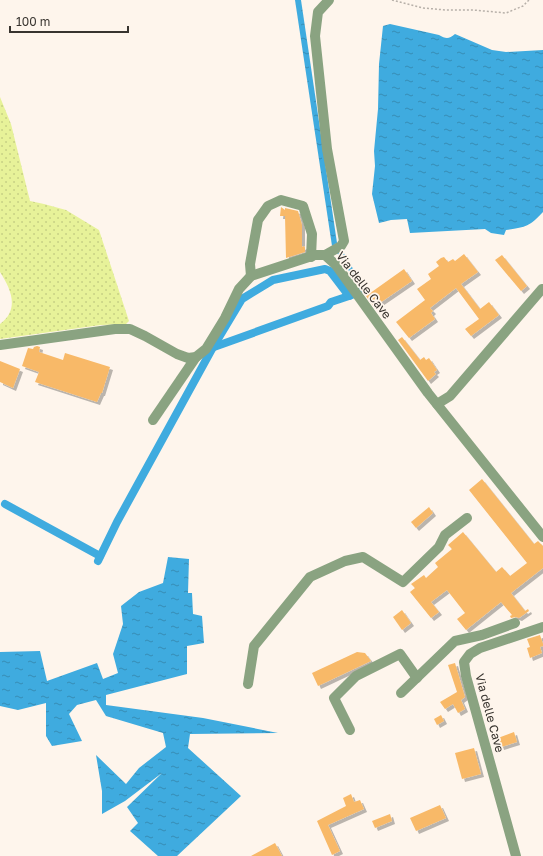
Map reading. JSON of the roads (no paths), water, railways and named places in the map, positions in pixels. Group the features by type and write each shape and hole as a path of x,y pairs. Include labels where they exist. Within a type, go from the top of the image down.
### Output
{"street":[{"path":"325,255 341,246 344,241 327,148 315,36 318,12 329,0"},
{"path":"153,420 196,357 206,349 225,318 239,289 251,276 250,264 258,220 268,206 281,200 303,206 312,234 311,257"},
{"name":"Via delle Cave","path":"251,276 311,257 325,255 336,265 437,404 543,537"},
{"path":"437,404 450,396 542,289"},
{"path":"0,345 115,329 130,330 145,336 177,354 188,358 196,357"},
{"path":"248,684 254,646 310,577 345,561 363,557 403,582 439,547 445,535 467,518"},
{"path":"401,693 455,641 482,635 515,623"},
{"name":"Via delle Cave","path":"516,856 466,676 464,662 470,654 480,648 543,627"},
{"path":"350,730 334,698 356,676 400,654 417,678"}],"water":[{"path":"295,0 301,0 337,243 332,246"},
{"path":"390,24 439,35 446,38 449,38 455,34 492,50 506,52 543,50 543,212 527,226 506,230 504,235 491,233 485,229 410,233 407,219 391,220 379,223 372,194 375,166 374,151 378,109 379,64 383,26"},
{"path":"342,250 365,289 362,293 337,253"},
{"path":"168,557 189,559 188,593 192,593 193,614 202,616 204,643 187,646 187,674 106,695 106,705 203,718 278,733 190,734 188,748 241,796 177,856 158,856 130,831 138,823 127,807 162,773 125,801 102,814 102,791 96,755 126,784 139,768 166,747 163,733 106,716 96,700 77,705 69,714 82,741 52,746 46,736 46,703 18,710 0,706 0,652 40,651 47,681 97,663 103,679 118,673 113,654 123,624 121,606 139,592 163,583"}],"waterway":[{"path":"98,561 117,522 212,349 242,299 273,280 325,269 330,271 349,296 361,291"},
{"path":"214,347 328,306 331,302 349,296"},
{"path":"5,504 100,556"}]}
